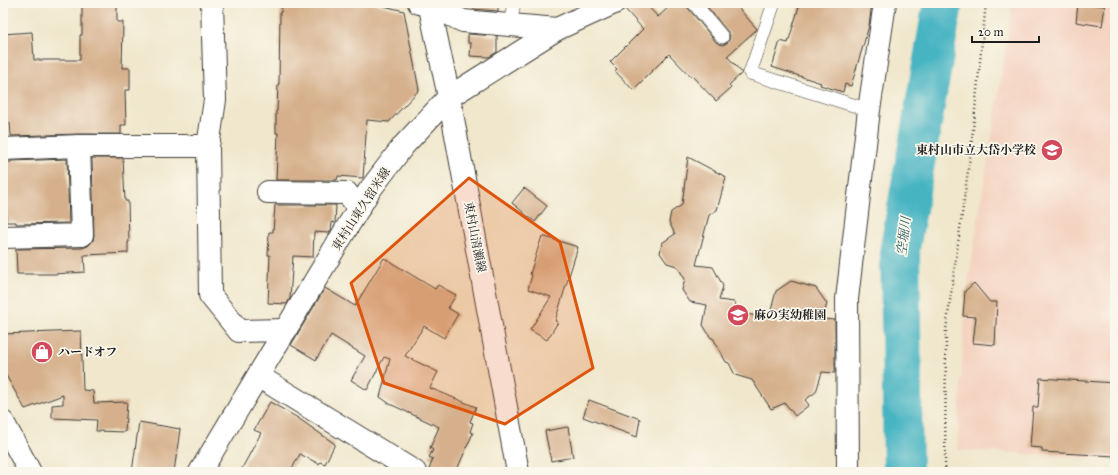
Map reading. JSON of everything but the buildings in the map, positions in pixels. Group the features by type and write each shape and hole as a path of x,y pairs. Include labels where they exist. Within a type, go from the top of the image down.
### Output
{"street":[{"path":"212,3 215,100 208,146 210,294 239,331 286,330"},
{"name":"東村山東久留米線","path":"200,472 369,191 404,145 449,97 557,29 614,3"},
{"path":"848,472 847,299 869,110 885,3"},
{"path":"426,4 463,21 557,29"},
{"name":"東村山清瀬線","path":"426,4 449,97 518,472"},
{"path":"3,149 79,146 208,146"},
{"path":"3,237 82,236 79,146"},
{"path":"268,192 347,193 359,208"},
{"path":"258,376 415,472"},
{"path":"3,422 30,472"}],"lane":[{"path":"510,25 514,3"},
{"path":"694,3 722,37"},
{"path":"774,3 750,73 869,110"}],"path":[{"path":"945,472 946,330 971,149 986,3"}],"highlighted area":[{"path":"469,178 560,242 593,368 505,424 384,383 351,283"}],"shaded area":[{"name":"東村山市立大岱小学校","path":"1013,3 1115,3 1115,459 957,450 966,296"}],"waterway":[{"name":"空堀川","path":"903,472 900,248 943,3"}],"place":[{"name":"東村山市立大岱小学校","path":"1052,150"},
{"name":"麻の実幼稚園","path":"738,315"},
{"name":"ハードオフ","path":"42,352"}]}
